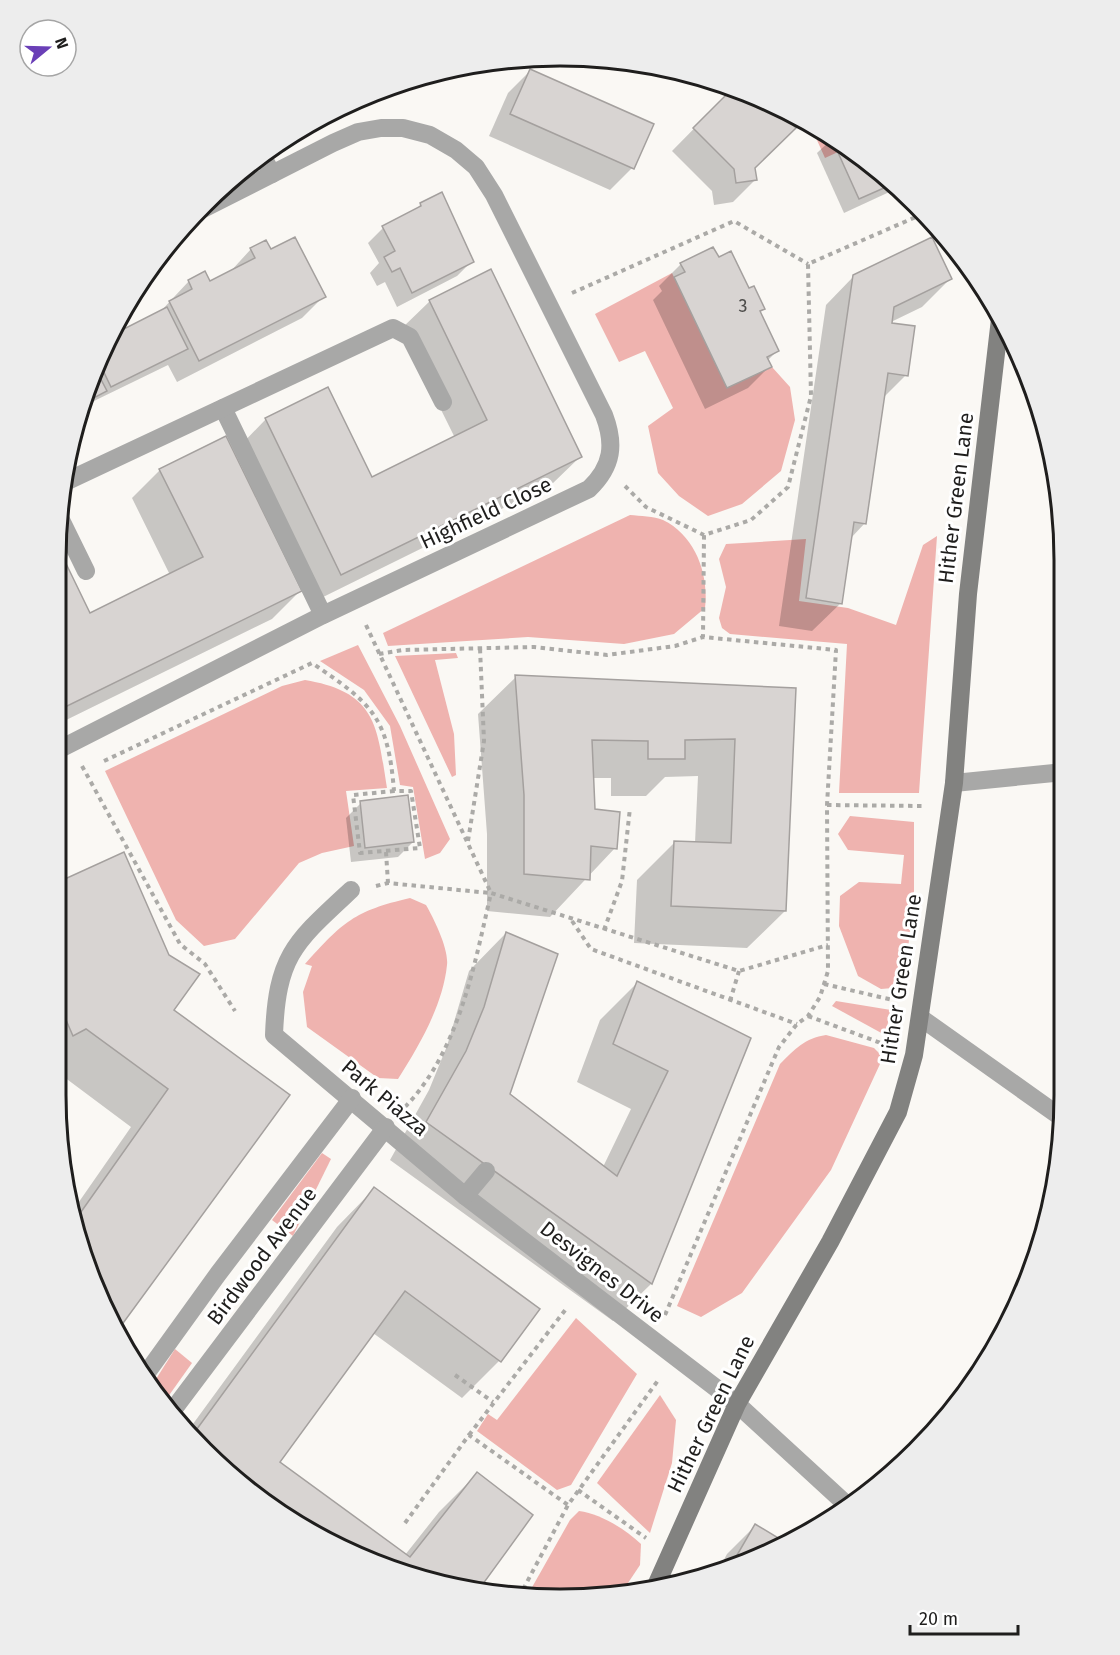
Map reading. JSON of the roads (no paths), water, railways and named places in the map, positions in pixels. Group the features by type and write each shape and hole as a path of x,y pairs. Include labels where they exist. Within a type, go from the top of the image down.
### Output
{"street":[{"name":"Highfield Close","path":"66,747 323,615 589,489 606,467 612,441 609,428 494,195 476,167 456,150 430,135 403,128 358,132 225,198"},
{"path":"266,163 272,174"},
{"path":"73,478 393,328 410,337 443,402"},
{"name":"Hither Green Lane","path":"659,1579 737,1404 830,1242 898,1112 914,1055 954,783 968,594 998,333"},
{"path":"223,408 323,615"},
{"path":"67,532 86,571"},
{"path":"954,783 1054,773"},
{"name":"Park Piazza","path":"351,890 302,936 281,972 275,1000 274,1035 352,1098 465,1196"},
{"path":"921,1013 1053,1112"},
{"name":"Birdwood Avenue","path":"149,1369 218,1274 352,1098"},
{"name":"Birdwood Avenue","path":"176,1406 386,1127"},
{"path":"465,1196 486,1171"},
{"name":"Desvignes Drive","path":"465,1196 737,1404 842,1500"}]}
